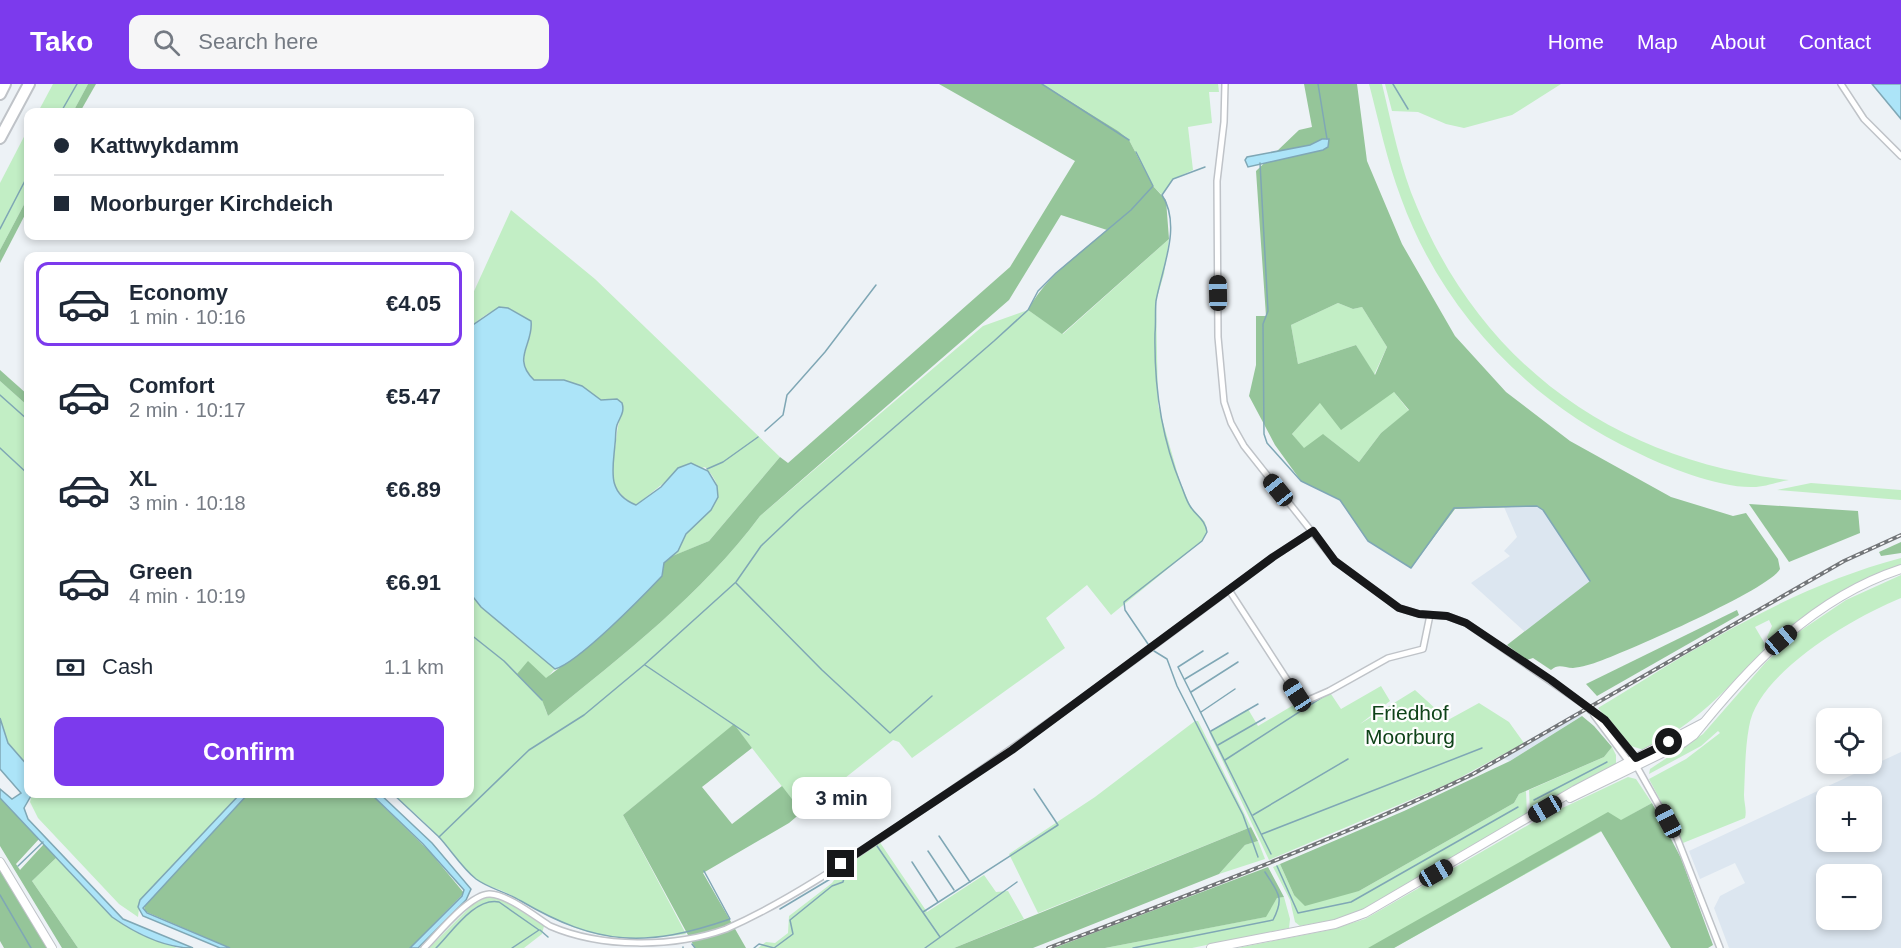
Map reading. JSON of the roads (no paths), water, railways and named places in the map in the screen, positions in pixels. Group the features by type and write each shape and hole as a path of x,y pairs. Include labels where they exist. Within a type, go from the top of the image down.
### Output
{"highway":[{"path":"0,94 5,84"},
{"path":"0,138 29,84"}],"main road":[{"path":"1211,948 1335,924 1358,916 1560,801 1634,762 1683,743 1704,723 1761,658 1798,625 1851,591 1901,569"},
{"path":"0,862 52,948"}],"street":[{"path":"1225,84 1216,222 1218,337 1224,402 1244,446 1313,531 1330,556 1368,586 1399,608 1430,615 1447,616 1466,623 1591,711 1634,762 1677,838 1720,948"},
{"path":"1842,84 1864,119 1901,156"},
{"path":"424,948 471,901 491,894 503,897 554,928 601,944 642,947 688,941 725,929 823,876 1012,750 1313,531"},
{"path":"1229,590 1302,700 1310,700 1329,691 1388,658 1423,649 1430,615"}],"water":[{"path":"1872,84 1901,84 1901,119"},
{"path":"1322,139 1329,139 1328,147 1323,150 1248,167 1245,160 1247,157 1310,145"},
{"path":"499,307 508,308 531,321 524,365 534,380 564,380 582,386 601,400 617,399 622,403 623,412 616,430 613,471 616,487 626,500 636,505 661,487 678,468 691,463 708,471 717,486 718,497 711,510 686,534 678,551 664,563 662,576 594,642 579,655 555,669 481,607 474,598 474,324"},
{"path":"0,718 8,743 24,761 24,798 30,798 24,808 28,819 123,919 193,948 161,942 130,929 112,917 0,798 0,789 12,799 21,793 0,769"},
{"path":"236,798 244,798 143,908 147,913 230,948 220,948 143,916 138,907 140,900"},
{"path":"375,798 384,798 432,843 471,889 466,900 418,948 410,948 462,896 464,890 423,844"}],"waterway":[{"path":"63,108 77,84"},
{"path":"1042,84 1129,140"},
{"path":"1318,84 1327,139"},
{"path":"1393,84 1408,109"},
{"path":"397,798 439,837 529,750 584,715 644,665 736,582 761,546 800,509 994,341 1028,310 1038,291 1056,273 1131,210 1153,186 1136,152"},
{"path":"1260,163 1268,311 1263,324 1264,434 1267,443 1301,481 1340,500 1368,541 1411,568 1454,508 1537,506 1543,510 1590,581"},
{"path":"1148,644 1125,610 1124,602 1202,541 1207,532 1204,524 1187,501 1168,448 1160,410 1155,352 1156,301 1169,247 1170,233 1168,207 1162,195 1173,179 1205,167"},
{"path":"0,229 24,183"},
{"path":"765,431 783,415 787,395 825,352 876,285"},
{"path":"0,395 24,416"},
{"path":"707,469 723,462 758,437"},
{"path":"0,448 24,470"},
{"path":"736,583 822,670 890,733 932,696"},
{"path":"474,637 504,661 542,700"},
{"path":"1154,651 1167,659 1177,686 1243,815 1258,857"},
{"path":"1203,651 1178,667 1271,854"},
{"path":"1185,679 1228,653"},
{"path":"1191,692 1238,662"},
{"path":"645,665 749,735"},
{"path":"1201,712 1235,689"},
{"path":"1225,760 1327,694"},
{"path":"1211,731 1258,704"},
{"path":"1218,745 1265,718"},
{"path":"1262,834 1482,748"},
{"path":"1253,815 1348,759"},
{"path":"1534,800 1607,762"},
{"path":"923,912 1058,825 1034,789"},
{"path":"1277,866 1298,913 1351,902 1518,807"},
{"path":"939,836 970,882"},
{"path":"439,837 466,870 481,882 574,927 623,938 673,935 730,919 704,871"},
{"path":"18,866 43,842"},
{"path":"877,846 940,937"},
{"path":"928,851 954,890"},
{"path":"912,862 938,902"},
{"path":"754,948 759,944 774,948 793,934 790,920 832,886 843,882 845,874 842,872 780,909"},
{"path":"1133,948 1273,920 1279,900 1265,872"},
{"path":"925,948 1017,882"},
{"path":"0,895 31,948"},
{"path":"436,948 464,917 481,905 490,902 499,902 539,930 512,948"},
{"path":"540,930 548,937"},
{"path":"692,944 695,948"}],"railway":[{"path":"1048,948 1316,844 1473,774 1844,561 1901,535"}],"park label":[{"name":"Friedhof Moorburg","path":"1410,724"}]}
